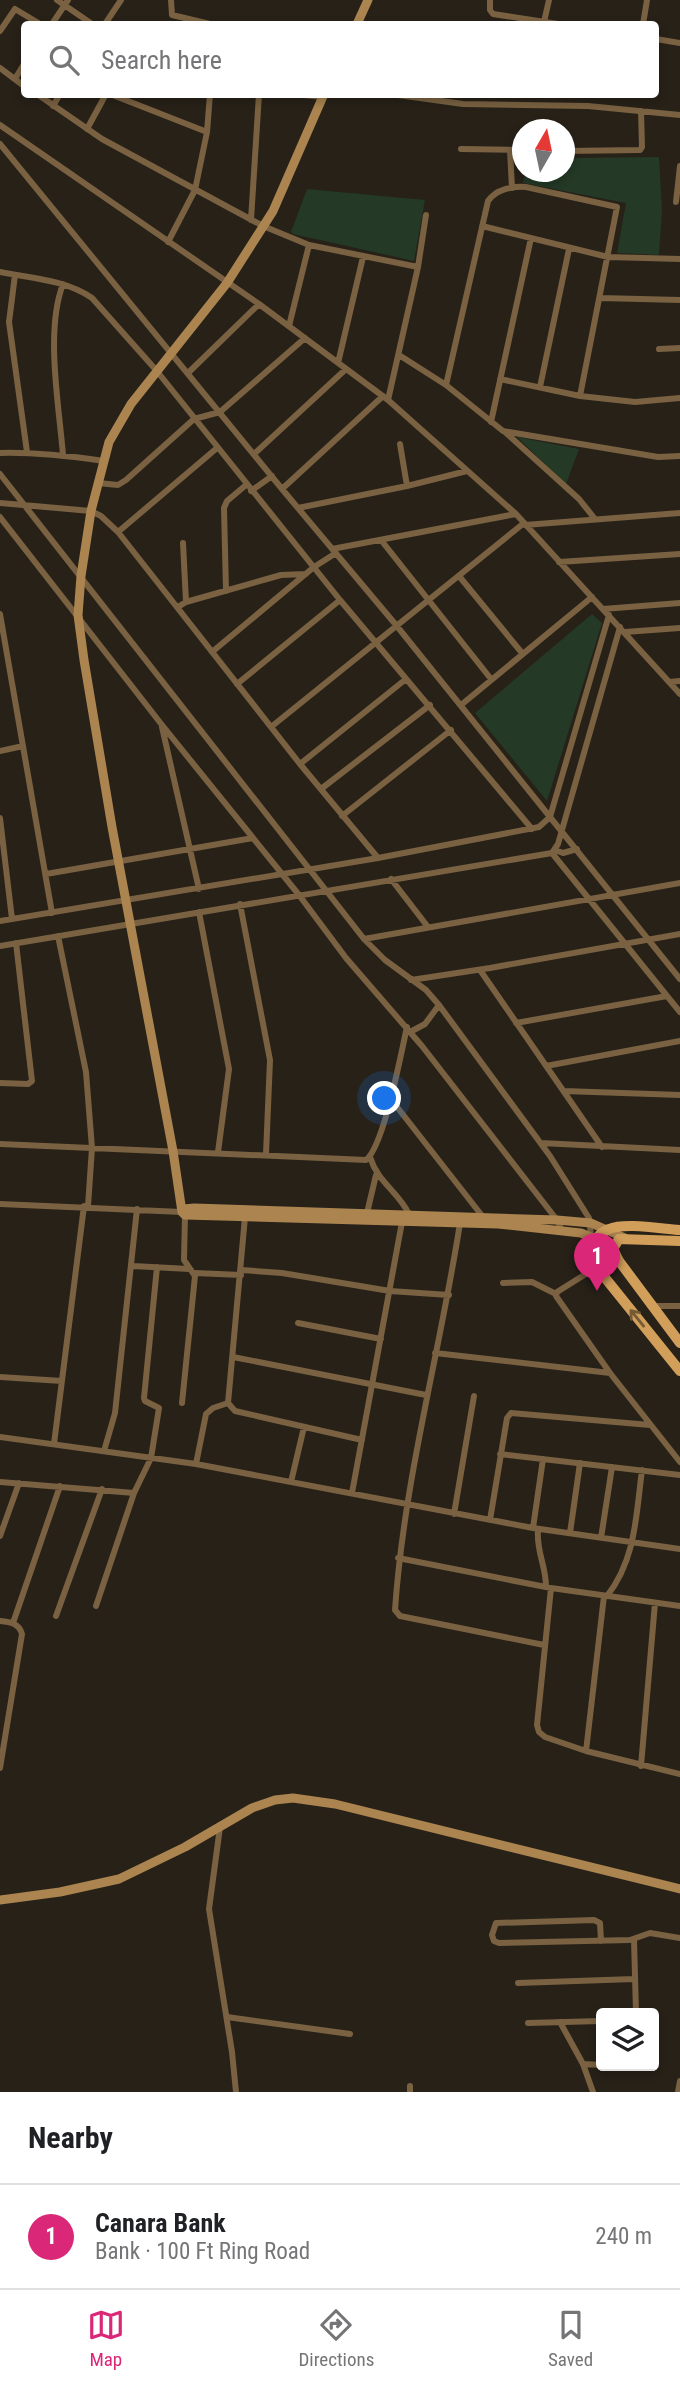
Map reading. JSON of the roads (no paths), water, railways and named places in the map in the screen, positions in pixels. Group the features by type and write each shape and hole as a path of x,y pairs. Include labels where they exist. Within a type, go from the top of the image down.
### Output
{"main road":[{"path":"358,21 368,0"},
{"path":"184,1214 118,861 78,615 81,576 91,512 109,442 131,404 156,370 227,283 273,211 322,98"},
{"path":"184,1214 184,1209 194,1208 367,1213 562,1230 594,1237 613,1246 619,1262 680,1343"},
{"path":"184,1214 557,1220 591,1223 625,1238"},
{"path":"594,1237 608,1229 623,1227 680,1230"},
{"path":"594,1237 592,1252 597,1268 680,1371"},
{"path":"613,1246 616,1240 625,1238 680,1241"},
{"path":"0,1900 60,1892 119,1879 185,1847 252,1808 275,1800 293,1798 335,1804 680,1889"}],"street":[{"path":"57,0 66,3 88,21"},
{"path":"107,21 121,0"},
{"path":"171,0 173,15 198,21"},
{"path":"490,0 491,13 538,21"},
{"path":"544,21 549,0"},
{"path":"644,21 647,0"},
{"path":"54,21 66,3"},
{"path":"0,31 15,9 35,21"},
{"path":"659,40 680,44"},
{"path":"0,68 21,84"},
{"path":"15,79 21,69"},
{"path":"42,98 88,129 263,226 309,245 418,267"},
{"path":"53,106 58,98"},
{"path":"88,129 106,98"},
{"path":"118,98 207,132"},
{"path":"168,242 195,190 207,132 210,98"},
{"path":"251,220 259,98"},
{"path":"420,98 463,104 588,106 680,115"},
{"path":"575,151 640,150 641,111"},
{"path":"0,125 259,304 385,398 516,514 680,694"},
{"path":"0,144 396,625 680,979"},
{"path":"461,149 510,150 512,188"},
{"path":"676,202 680,166"},
{"path":"446,385 489,197 512,188 526,187 614,205 617,212 580,396"},
{"path":"282,489 385,398 399,355 426,215"},
{"path":"482,226 608,257 680,259"},
{"path":"491,422 531,238"},
{"path":"289,326 309,245"},
{"path":"540,387 569,248"},
{"path":"338,363 363,257"},
{"path":"0,272 63,285 92,298 156,370 340,600 532,829"},
{"path":"15,275 9,322 27,452"},
{"path":"63,285 56,310 54,336 64,455"},
{"path":"600,298 680,300"},
{"path":"188,373 259,304"},
{"path":"98,483 118,485 126,480 194,419 220,412 305,338"},
{"path":"659,349 680,348"},
{"path":"399,355 446,385 503,431 579,499 595,519"},
{"path":"254,454 346,369"},
{"path":"500,379 580,396 635,402 680,398"},
{"path":"503,431 658,457 680,456"},
{"path":"400,444 407,486"},
{"path":"118,532 217,448"},
{"path":"0,453 27,452 104,461"},
{"path":"298,508 467,471"},
{"path":"0,474 27,505 364,939 385,960 426,990 439,1004 541,1143 591,1223 594,1237"},
{"path":"226,590 224,508 227,501 272,476"},
{"path":"0,503 91,512 101,516 118,532 300,764 378,858"},
{"path":"271,727 525,524 680,513"},
{"path":"212,652 334,551 516,514"},
{"path":"0,517 346,958 409,1029 562,1230"},
{"path":"381,540 491,679"},
{"path":"183,543 186,602"},
{"path":"559,562 680,554"},
{"path":"178,607 186,602 286,574 306,574"},
{"path":"459,576 522,653"},
{"path":"461,705 592,597"},
{"path":"237,684 340,600"},
{"path":"603,609 680,603"},
{"path":"0,614 52,914"},
{"path":"0,921 282,875 543,825 550,817 609,615"},
{"path":"622,630 680,628"},
{"path":"553,851 622,630"},
{"path":"300,764 406,679"},
{"path":"669,682 680,681"},
{"path":"321,789 430,705"},
{"path":"162,725 199,889"},
{"path":"342,816 451,730"},
{"path":"0,751 23,746"},
{"path":"0,818 12,919"},
{"path":"46,874 253,838"},
{"path":"0,946 577,849"},
{"path":"553,851 680,1012"},
{"path":"391,879 428,927"},
{"path":"364,939 680,883"},
{"path":"240,904 270,1060 266,1154"},
{"path":"199,912 229,1069 218,1152"},
{"path":"411,979 480,970 680,934"},
{"path":"54,1444 92,1148 84,1055 58,936"},
{"path":"0,1083 28,1084 32,1081 16,943"},
{"path":"480,970 602,1147"},
{"path":"516,1023 667,996"},
{"path":"409,1029 425,1024 439,1004"},
{"path":"352,1493 405,1218 399,1197 376,1175 370,1157 409,1029"},
{"path":"546,1066 680,1041"},
{"path":"564,1091 680,1094"},
{"path":"390,1098 484,1217"},
{"path":"541,1143 680,1150"},
{"path":"0,1144 266,1154 361,1161 370,1157"},
{"path":"367,1213 376,1175"},
{"path":"0,1204 86,1206 184,1214 184,1260 192,1271 183,1403"},
{"path":"104,1451 115,1413 138,1209"},
{"path":"245,1217 242,1273 228,1403 235,1411 362,1440"},
{"path":"460,1223 449,1295 426,1395 407,1504 398,1558 395,1610 397,1615 544,1645"},
{"path":"133,1266 192,1271 282,1273 390,1291 449,1295"},
{"path":"96,1606 134,1493 151,1458 159,1408 144,1398 157,1267"},
{"path":"556,1294 597,1268"},
{"path":"503,1283 532,1282 556,1294 610,1373 680,1462"},
{"path":"652,1306 680,1306"},
{"path":"298,1323 381,1339"},
{"path":"435,1353 610,1373"},
{"path":"233,1357 426,1395"},
{"path":"0,1377 62,1381"},
{"path":"454,1514 474,1396"},
{"path":"196,1464 206,1414 213,1408 228,1403"},
{"path":"490,1520 507,1418 514,1413 650,1425"},
{"path":"291,1482 304,1427"},
{"path":"0,1437 196,1464 454,1514 680,1549"},
{"path":"500,1454 680,1475"},
{"path":"543,1459 536,1528 537,1546 548,1588 537,1729 545,1737 586,1751 680,1774"},
{"path":"570,1533 579,1463"},
{"path":"601,1538 612,1467"},
{"path":"586,1751 606,1596 623,1571 633,1542 642,1470"},
{"path":"0,1482 134,1493"},
{"path":"0,1536 19,1483"},
{"path":"13,1623 60,1486"},
{"path":"56,1616 102,1489"},
{"path":"398,1558 548,1588 680,1606"},
{"path":"641,1766 655,1602"},
{"path":"0,1621 13,1623 21,1629 22,1639 0,1768"},
{"path":"220,1825 209,1909 236,2092"},
{"path":"601,1941 600,1923 594,1920 496,1923 492,1935 494,1941 499,1943 601,1941 634,1939 650,1933 680,1938"},
{"path":"634,1939 636,2008"},
{"path":"518,1983 635,1979"},
{"path":"227,2017 350,2034"},
{"path":"528,2023 596,2021"},
{"path":"560,2022 583,2064 593,2092"},
{"path":"583,2064 596,2065"},
{"path":"678,2092 680,2081"}],"place":[{"name":"Canara Bank","path":"597,1291"}]}
